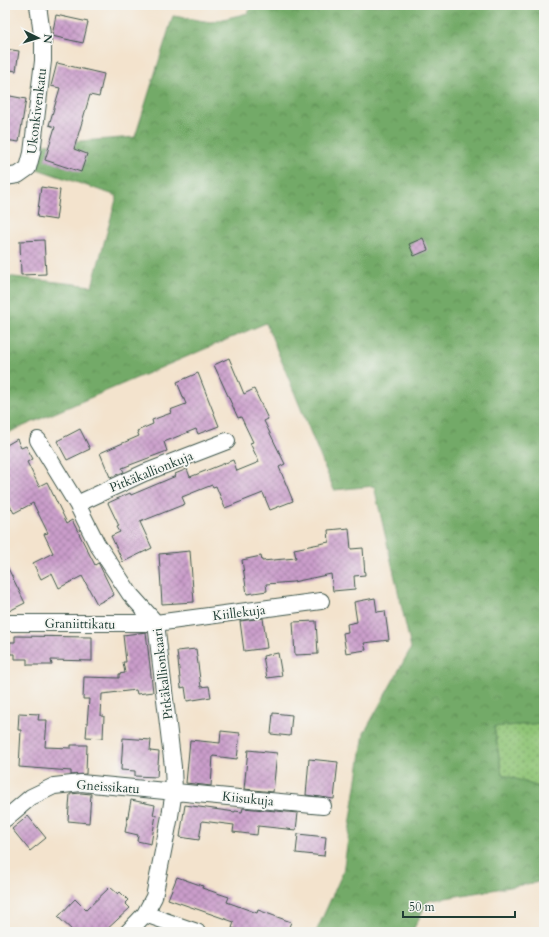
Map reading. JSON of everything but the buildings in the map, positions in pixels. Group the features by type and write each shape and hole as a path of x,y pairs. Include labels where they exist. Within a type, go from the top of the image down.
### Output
{"street":[{"name":"Ukonkivenkatu","path":"5,177 18,175 28,168 32,153 43,61 43,42 38,5"},
{"name":"Pitkäkallionkaari","path":"38,440 77,504 97,544 130,594 156,623 173,767 174,791 154,897 145,914 128,932"},
{"name":"Pitkäkallionkuja","path":"77,504 144,474 227,441"},
{"name":"Kiillekuja","path":"156,623 321,601"},
{"name":"Graniittikatu","path":"5,623 156,623"},
{"name":"Gneissikatu","path":"5,819 31,797 54,786 81,783 174,791"},
{"name":"Kiisukuja","path":"174,791 323,806"},
{"path":"145,914 197,932"}],"green space":[{"path":"252,5 544,5 544,723 494,727 502,774 544,789 544,881 428,901 412,932 316,932 343,872 364,733 411,648 374,486 334,490 266,323 5,434 5,276 92,286 117,196 37,169 42,144 135,137 173,16 211,22 248,13"},
{"path":"544,723 544,789 502,774 494,726"}]}
